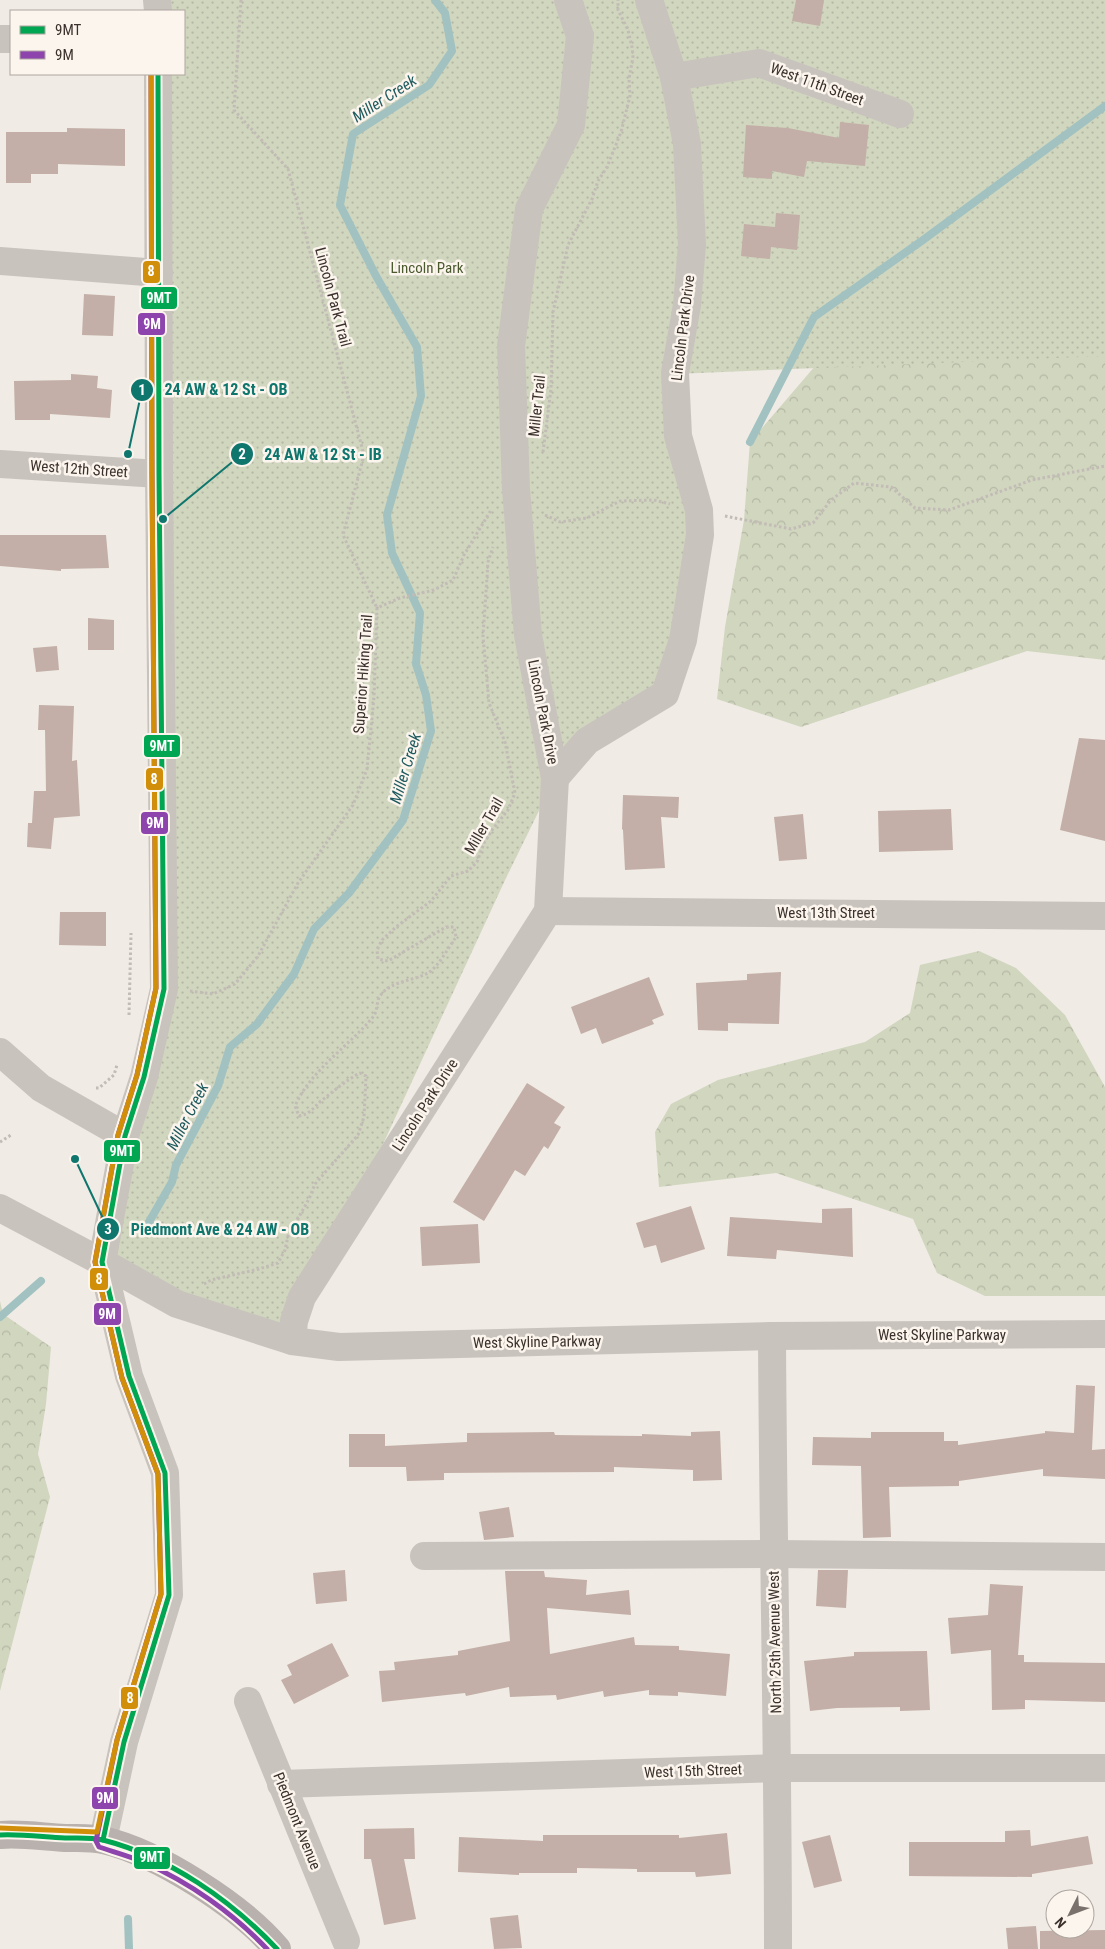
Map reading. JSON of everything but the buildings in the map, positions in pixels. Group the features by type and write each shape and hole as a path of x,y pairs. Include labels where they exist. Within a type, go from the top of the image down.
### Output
{"main road":[{"path":"0,1835 103,1840 150,1857 191,1879 234,1909 269,1939 277,1949"}],"street":[{"name":"Lincoln Park Drive","path":"292,1341 294,1321 302,1297 548,911 555,778 528,636 516,489 511,346 529,210 571,125 580,36 568,0"},
{"name":"Lincoln Park Drive","path":"555,778 587,741 664,694 683,640 700,535 699,510 678,436 675,374 687,305 692,245 687,144 674,77 649,0"},
{"name":"West 11th Street","path":"674,77 759,63 900,114"},
{"path":"103,1840 124,1742 169,1595 165,1473 129,1376 102,1262 125,1136 144,1077 164,989 159,474 158,75"},
{"path":"0,261 159,273"},
{"name":"West 12th Street","path":"0,464 159,474"},
{"name":"West 13th Street","path":"548,911 1105,916"},
{"path":"0,1052 41,1088 125,1136"},
{"name":"West Skyline Parkway","path":"0,1208 176,1304 292,1341 339,1347 772,1336 1105,1334"},
{"name":"North 25th Avenue West","path":"772,1336 773,1554 778,1768 778,1949"},
{"path":"424,1556 773,1554 1105,1557"},
{"name":"Piedmont Avenue","path":"248,1701 346,1941"},
{"name":"West 15th Street","path":"281,1784 778,1768 1105,1768"}],"path":[{"name":"Lincoln Park Trail","path":"241,0 234,110 288,169 364,455 343,535 377,608"},
{"name":"Miller Trail","path":"540,457 543,452 551,389 553,312 568,245 592,199 598,181 607,167 621,132 630,96 629,79 633,57 632,47 628,30 618,10 618,0"},
{"path":"516,489 535,510 560,522 587,518 620,501 654,500 791,529 813,523 831,500 854,483 891,487 915,508 949,510 1032,480 1105,466"},
{"name":"Superior Hiking Trail","path":"164,989 213,994 235,984 258,956 298,883 353,805 367,769 374,697 377,608 400,598 434,590 453,580 464,555 490,511 510,490 516,489"},
{"name":"Miller Trail","path":"199,1287 211,1280 259,1270 278,1263 285,1250 288,1236 309,1199 315,1184 358,1135 364,1117 366,1076 360,1073 350,1078 320,1102 309,1114 299,1116 296,1106 299,1098 328,1062 375,1014 380,995 395,984 412,980 429,972 447,950 456,937 454,927 446,927 440,930 388,961 378,959 377,950 382,940 431,901 452,876 468,871 477,862 484,843 508,810 515,793 505,742 489,703 483,636 488,562 494,545"},
{"path":"129,1019 131,933"},
{"path":"90,1087 99,1088 114,1075 120,1059"},
{"path":"0,1142 11,1134"}],"green space":[{"name":"Lincoln Park","path":"157,0 1105,0 1105,356 675,374 699,510 665,694 555,778 506,878 292,1341 102,1262 164,989 158,75 185,75 185,10 158,10"},
{"path":"1105,0 1105,660 1027,651 801,727 717,699 725,627 744,520 750,442 923,240"},
{"path":"979,951 1016,968 1065,1015 1105,1087 1105,1296 985,1296 937,1273 913,1219 776,1173 659,1187 655,1132 671,1104 718,1080 865,1042 910,1013 920,965"},
{"path":"0,1301 3,1314 51,1347 46,1404 38,1454 50,1497 0,1691"}],"waterway":[{"name":"Miller Creek","path":"149,1222 172,1182 176,1165 218,1086 230,1047 257,1024 294,974 314,929 349,893 403,820 431,731 426,695 416,664 420,613 392,553 387,515 421,396 417,347 376,276 340,205 353,134 429,85 452,51 445,13 435,0"},
{"path":"750,442 814,317 923,240 1105,106"},
{"name":"Miller Creek","path":"0,1317 41,1281"},
{"path":"128,1919 129,1949"}],"transit line":[{"name":"9M","path":"151,75 156,988 137,1075 118,1135 95,1262 122,1378 158,1474 161,1594 117,1740 96,1841 99,1847 143,1862 193,1889 240,1923 267,1949"},
{"name":"8","path":"0,1828 97,1832 117,1740 161,1594 158,1474 122,1378 95,1262 118,1135 137,1075 156,988 151,75"},
{"name":"9MT","path":"103,1840 124,1742 169,1595 165,1473 129,1376 102,1262 125,1136 144,1077 164,989 159,474 158,75"},
{"name":"9MT","path":"0,1835 98,1839 152,1857 198,1882 219,1897 277,1949"}],"place":[{"name":"24 AW & 12 St - OB","path":"128,454"},
{"name":"24 AW & 12 St - IB","path":"163,519"},
{"name":"Piedmont Ave & 24 AW - OB","path":"75,1159"}]}
